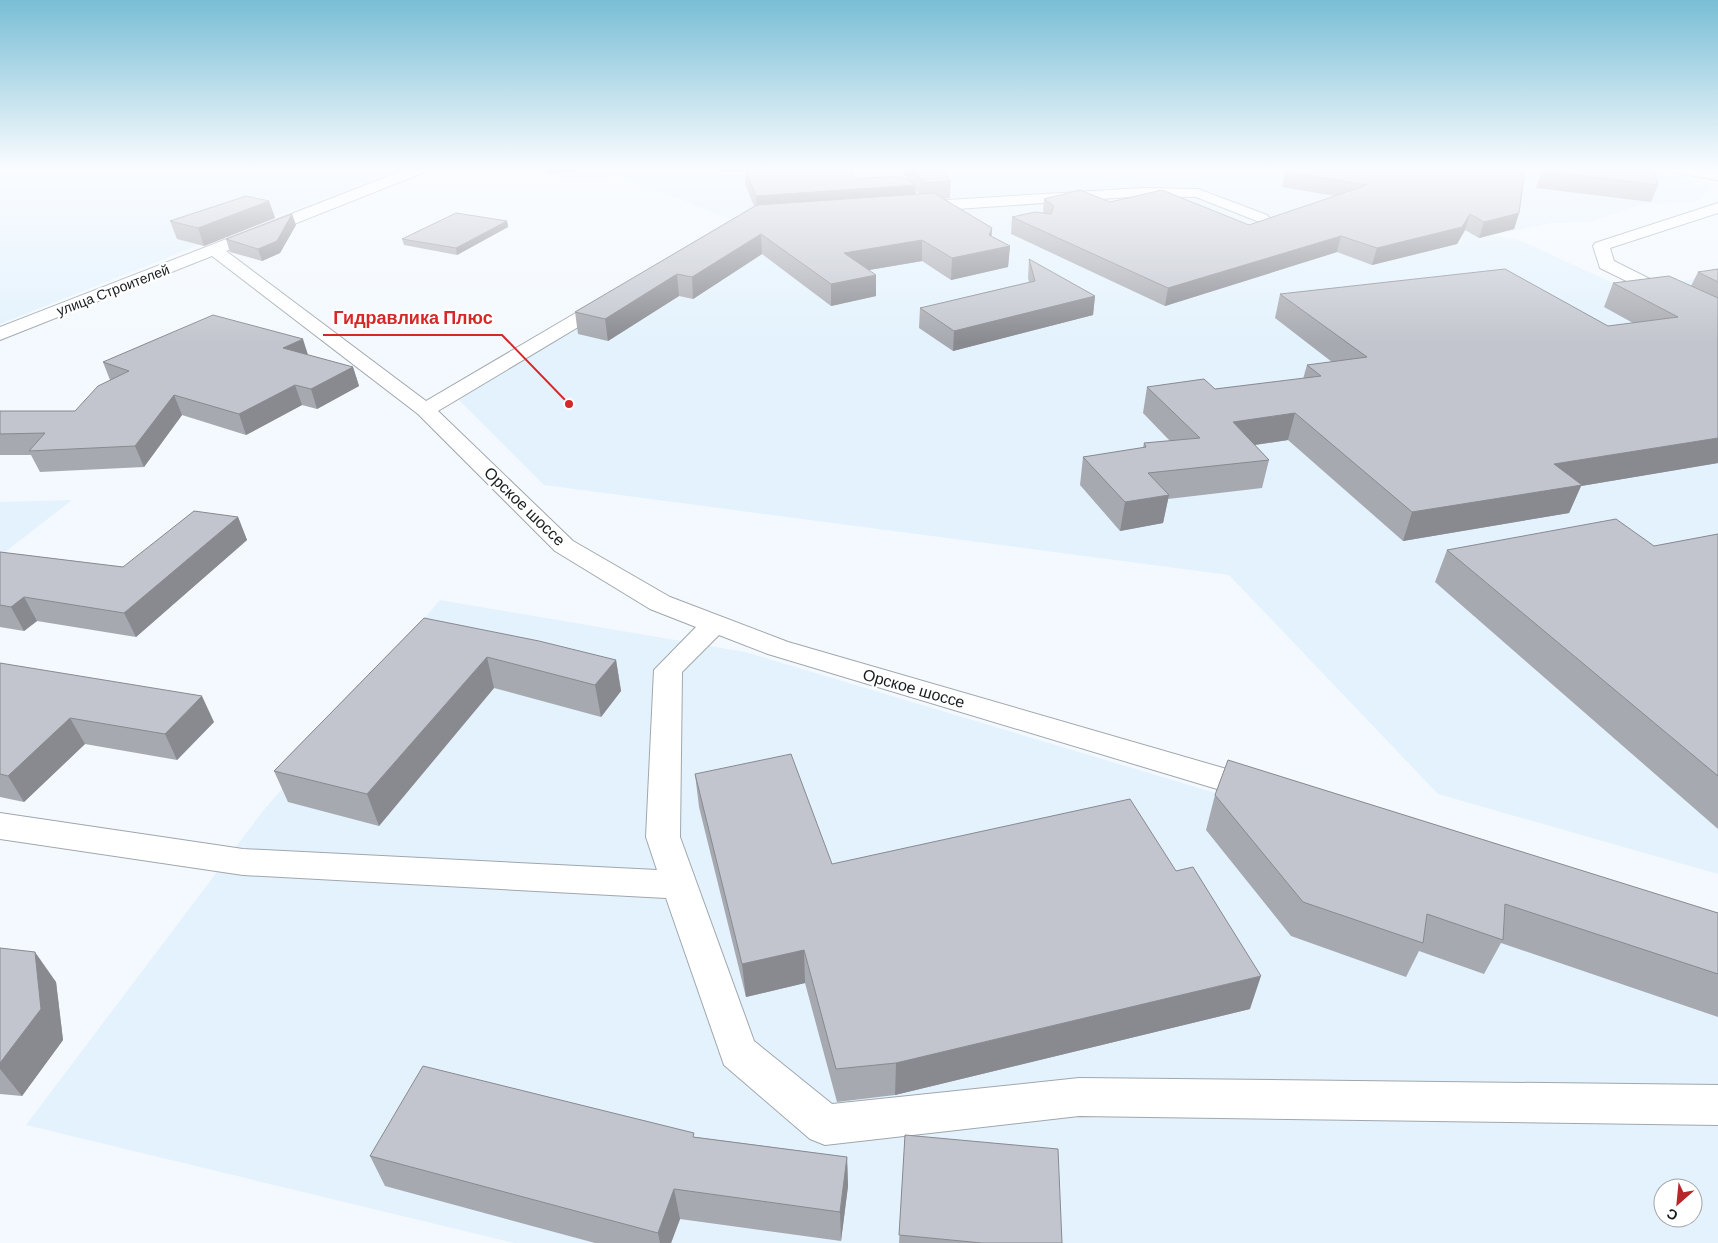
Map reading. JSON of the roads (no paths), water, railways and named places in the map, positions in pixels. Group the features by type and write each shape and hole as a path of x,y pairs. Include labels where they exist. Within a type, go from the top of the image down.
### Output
{"street":[{"name":"улица Строителей","path":"0,334 272,227"},
{"path":"1659,227 1601,246 1606,264 1718,320"},
{"name":"Орское шоссе","path":"214,250 425,410 564,546 660,603 778,648 1284,797"},
{"path":"425,410 620,294"},
{"path":"715,624 668,670 663,837 738,1052 825,1125 1079,1097 1718,1105"},
{"path":"0,826 243,862 680,885"}],"place":[{"name":"Гидравлика Плюс","path":"569,404"}]}
